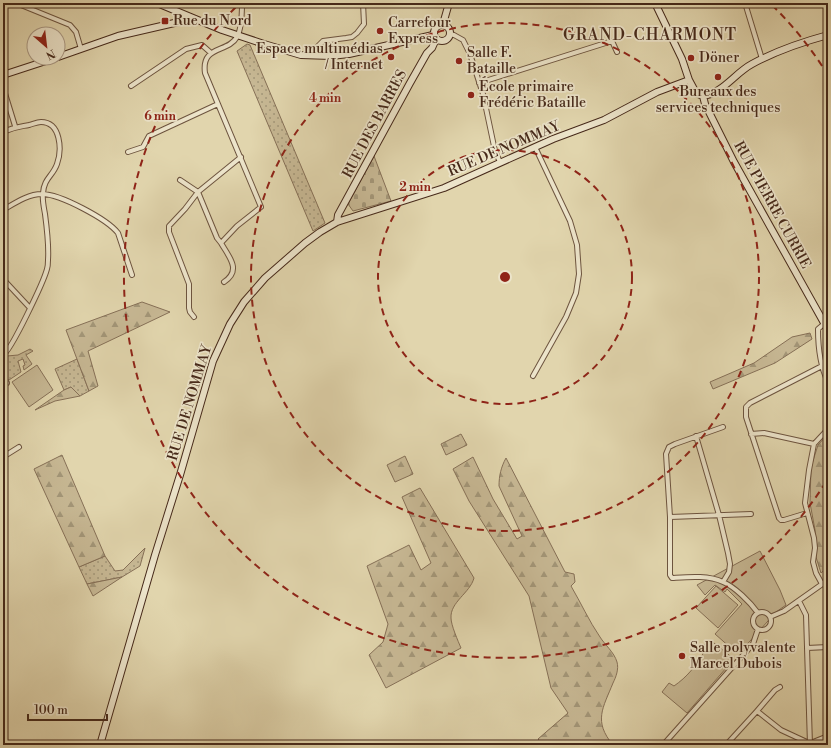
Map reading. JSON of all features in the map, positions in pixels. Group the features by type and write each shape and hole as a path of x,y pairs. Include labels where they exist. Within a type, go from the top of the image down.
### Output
{"street":[{"path":"16,3 70,25 76,32 81,49"},
{"path":"157,3 237,36 297,54 315,56 349,54 435,37 441,41 446,40 450,34"},
{"path":"221,242 237,226 262,207 205,73 204,67 211,53 233,42 237,36 241,18 242,3"},
{"path":"315,56 317,47 324,41 352,37 357,33 364,24 363,3"},
{"path":"442,24 449,3"},
{"path":"655,3 682,59 689,80 696,93 703,96 709,95 719,89 748,66 762,59 786,48 828,35"},
{"path":"745,3 762,59"},
{"path":"66,54 118,36 183,21 189,17"},
{"path":"435,37 434,28 437,25 442,24 447,26 450,34"},
{"path":"450,34 463,40 470,54 480,83 494,151 500,162"},
{"name":"RUE DES BARRES","path":"337,222 338,215 410,83 427,53 432,48 435,37"},
{"path":"480,83 612,41 616,52"},
{"path":"131,86 186,49 202,45 211,53"},
{"path":"3,75 31,66"},
{"name":"RUE DE NOMMAY","path":"100,745 154,555 180,475 214,361 230,324 244,302 265,278 305,243 337,222 444,188 500,162 604,120 657,92 689,80"},
{"path":"3,87 15,126"},
{"name":"RUE PIERRE CURRIE","path":"703,96 705,104 734,162 828,330"},
{"path":"128,152 143,147 149,136 218,104"},
{"path":"3,132 15,126 30,125 40,121 47,123 54,129 59,136 60,148 58,162 55,169 45,182 43,194 47,230 48,268 13,341 6,354 3,355"},
{"path":"533,376 566,317 576,293 579,274 577,245 570,221 535,148"},
{"path":"194,317 189,308 189,284 169,232 169,226 198,192 241,157"},
{"path":"180,180 198,192 217,238 221,242 233,266 234,272 224,282"},
{"path":"3,210 19,200 43,194 65,200 84,209 114,227 118,232 132,276"},
{"path":"3,279 30,308"},
{"path":"824,324 818,329 818,345 822,366 828,382"},
{"path":"807,513 784,520 779,518 751,434 746,417 746,407 750,403 822,366"},
{"path":"722,427 669,447 666,454 670,517 670,575 672,578 705,578 723,582 745,598 758,613"},
{"path":"822,584 816,573 813,562 815,548 814,538 805,503 814,444 828,429"},
{"path":"751,434 764,433 814,444"},
{"path":"696,436 719,515 730,564 729,572 723,582"},
{"path":"3,457 20,447"},
{"path":"670,517 751,514"},
{"path":"770,617 784,611 828,580"},
{"path":"799,601 806,615 809,744"},
{"path":"763,612 770,617 770,626 766,630 758,630 754,626 754,616 758,613 763,612"},
{"path":"663,745 753,644 758,630"},
{"path":"807,648 828,648"},
{"path":"726,745 775,690 780,687"},
{"path":"3,698 3,704"},
{"path":"757,711 780,730 809,744 828,736"}],"green space":[{"path":"247,44 250,45 325,223 313,231 237,51"},
{"path":"374,156 391,201 353,211 348,204"},
{"path":"142,302 170,312 88,351 98,386 89,391 66,330"},
{"path":"810,333 812,339 775,363 713,389 710,382 754,363 792,337"},
{"path":"30,349 33,351 26,355 32,364 24,370 23,366 25,365 23,359 18,361 21,372 9,380 3,378 3,358 18,355"},
{"path":"77,359 89,391 80,396 71,387 64,390 55,369"},
{"path":"37,365 53,390 29,407 12,382"},
{"path":"71,387 80,396 55,401 35,410 64,390"},
{"path":"461,434 467,445 446,455 441,444"},
{"path":"828,434 828,567 821,573 816,557 815,530 810,503 811,467 818,445"},
{"path":"62,455 105,556 79,567 34,469"},
{"path":"405,456 413,474 395,482 387,465"},
{"path":"473,457 493,499 517,539 522,536 499,486 499,479 506,458 565,572 574,574 575,582 571,586 600,637 616,658 618,665 617,673 603,707 602,714 603,729 613,745 543,745 538,739 568,713 551,688 529,596 469,501 453,469"},
{"path":"420,488 474,578 469,588 457,602 452,612 452,625 461,648 386,688 369,655 383,642 388,624 367,566 409,545 421,570 431,563 402,497"},
{"path":"145,548 140,566 122,577 87,584 79,567 105,556 115,571 123,570"},
{"path":"760,551 786,605 776,612 742,650 738,651 732,649 715,634 742,604 727,589 725,592 715,585 705,595 697,585"},
{"path":"122,577 93,596 87,584"},
{"path":"716,586 738,605 718,628 696,608"},
{"path":"708,641 714,643 734,659 687,713 662,692 669,683 674,686 691,671 704,652 702,647"}],"place":[{"name":"Rue du Nord","path":"165,21"},
{"name":"Carrefour Express","path":"380,31"},
{"name":"Espace multimédias / Internet","path":"391,57"},
{"name":"Döner","path":"691,58"},
{"name":"Salle F. Bataille","path":"459,61"},
{"name":"Bureaux des services techniques","path":"718,77"},
{"name":"École primaire Frédéric Bataille","path":"471,95"},
{"name":"Salle polyvalente Marcel Dubois","path":"682,656"}],"district":[{"name":"GRAND-CHARMONT","path":"650,35"}]}
